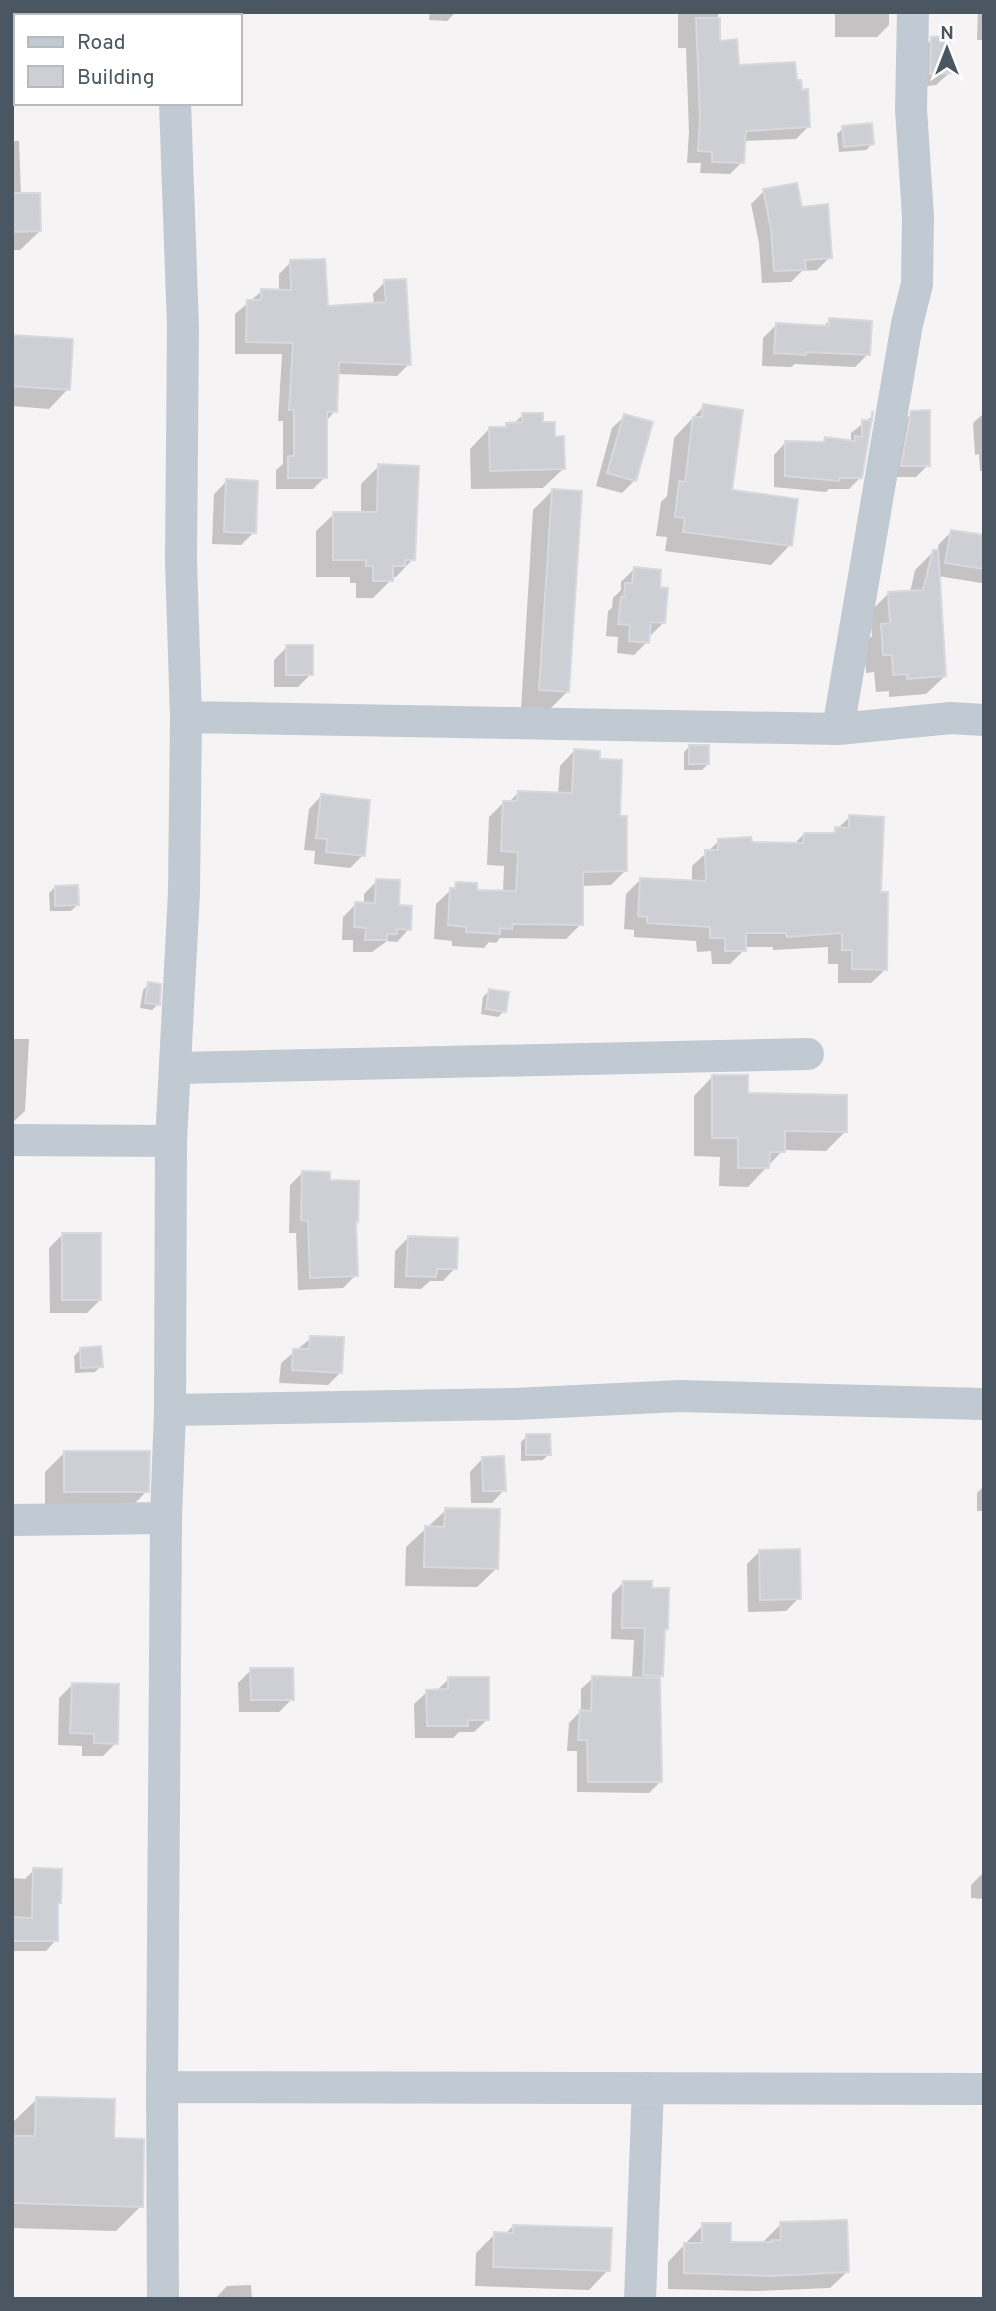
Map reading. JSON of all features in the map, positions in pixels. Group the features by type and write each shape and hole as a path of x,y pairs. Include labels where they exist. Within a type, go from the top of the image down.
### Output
{"street":[{"path":"838,729 907,324 917,284 918,217 911,109 913,12"},
{"path":"163,2299 162,2087 171,1141 184,892 186,717 181,561 183,327 175,105"},
{"path":"186,717 838,729 951,718 984,720"},
{"path":"175,1068 808,1054"},
{"path":"12,1140 171,1141"},
{"path":"170,1410 515,1404 680,1396 984,1404"},
{"path":"12,1520 166,1518"},
{"path":"162,2087 984,2089"},
{"path":"640,2299 648,2088"}],"building":[{"path":"696,18 720,18 720,41 737,39 739,65 795,62 797,80 801,80 802,90 808,89 810,127 746,131 744,163 712,162 712,152 698,151 700,119"},
{"path":"949,36 951,73 930,74 931,37"},
{"path":"872,123 874,144 844,147 842,126"},
{"path":"797,183 802,207 828,204 832,258 805,260 806,270 774,271 771,229 763,189"},
{"path":"12,193 40,193 41,231 12,232"},
{"path":"325,259 328,306 386,302 384,280 406,279 411,365 339,362 337,412 327,412 327,478 288,478 288,456 294,456 294,410 289,410 293,343 246,342 247,300 261,300 261,289 291,290 290,260"},
{"path":"829,318 872,321 870,355 774,353 776,323 829,326"},
{"path":"12,335 73,339 70,390 12,386"},
{"path":"703,404 743,410 732,490 798,499 792,546 683,532 685,518 675,517 679,481 685,482 693,417 702,417"},
{"path":"930,410 930,466 901,466 911,411"},
{"path":"522,413 543,413 543,422 555,422 555,437 564,436 565,469 490,471 489,427 506,427 506,423 522,422"},
{"path":"624,414 653,422 636,481 607,473"},
{"path":"862,420 872,421 862,478 839,478 839,481 785,476 785,441 824,442 825,437 855,441 855,436 862,437"},
{"path":"378,464 419,466 415,560 405,560 405,566 393,566 393,581 373,581 373,566 366,566 366,560 333,560 333,512 377,512"},
{"path":"226,479 258,481 256,533 224,532"},
{"path":"552,489 582,491 569,692 539,690"},
{"path":"951,530 984,535 984,569 945,563"},
{"path":"933,550 938,550 946,676 907,679 907,674 893,675 892,655 883,655 881,624 890,623 888,592 923,590"},
{"path":"634,567 661,570 660,587 668,588 665,623 651,622 649,643 629,641 630,625 618,624 621,597 624,597 625,583 632,583"},
{"path":"286,645 313,645 313,675 286,675"},
{"path":"689,745 709,745 709,764 689,764"},
{"path":"574,749 600,751 600,759 622,760 620,816 627,816 627,871 583,872 583,925 513,924 512,929 500,928 500,934 466,932 466,927 448,925 450,888 455,888 456,882 477,883 477,890 516,891 518,852 501,851 503,801 517,801 518,791 572,793"},
{"path":"321,794 370,800 365,856 326,852 327,839 316,838"},
{"path":"849,815 884,817 881,892 888,892 887,970 852,969 852,950 842,950 842,933 787,937 786,933 746,933 746,951 725,951 725,938 710,938 710,927 647,923 647,917 638,916 640,878 706,881 705,850 718,850 718,839 751,837 752,842 803,843 804,833 835,833 835,827 849,828"},
{"path":"376,879 400,880 399,905 412,906 411,930 397,929 397,934 387,934 387,940 365,940 366,928 354,927 355,902 375,903"},
{"path":"78,885 79,905 55,906 55,886"},
{"path":"148,982 161,984 160,1005 145,1003"},
{"path":"489,989 509,992 506,1012 486,1009"},
{"path":"712,1075 748,1075 748,1093 847,1095 847,1132 785,1131 785,1152 770,1152 769,1168 738,1168 738,1138 712,1138"},
{"path":"302,1171 330,1172 330,1180 359,1181 356,1222 358,1276 310,1278 308,1221 301,1220"},
{"path":"62,1233 101,1233 101,1300 62,1300"},
{"path":"408,1236 458,1238 457,1269 437,1269 436,1277 406,1276"},
{"path":"310,1336 344,1337 342,1373 292,1370 293,1349 309,1349"},
{"path":"101,1346 103,1367 81,1368 80,1348"},
{"path":"526,1434 550,1434 551,1455 526,1455"},
{"path":"64,1451 150,1451 149,1492 64,1492"},
{"path":"504,1456 506,1491 483,1491 482,1457"},
{"path":"445,1508 500,1509 498,1569 424,1567 425,1526 444,1527"},
{"path":"800,1549 801,1599 760,1600 759,1550"},
{"path":"623,1581 652,1581 652,1588 669,1588 663,1676 643,1675 645,1628 622,1628"},
{"path":"250,1668 293,1668 294,1700 251,1700"},
{"path":"592,1676 660,1678 662,1782 588,1782 587,1740 578,1740 580,1710 591,1711"},
{"path":"448,1677 489,1677 489,1720 468,1720 468,1726 427,1726 426,1690 448,1689"},
{"path":"72,1683 119,1684 118,1744 94,1743 94,1734 70,1733"},
{"path":"33,1868 62,1869 61,1903 58,1903 58,1941 12,1941 12,1917 32,1918"},
{"path":"36,2097 115,2099 114,2138 144,2139 143,2207 12,2203 12,2136 35,2136"},
{"path":"847,2220 849,2272 773,2276 684,2273 684,2243 702,2243 702,2223 731,2223 731,2242 772,2242 781,2240 780,2222"},
{"path":"513,2225 612,2228 610,2271 493,2267 494,2232 513,2233"}]}
